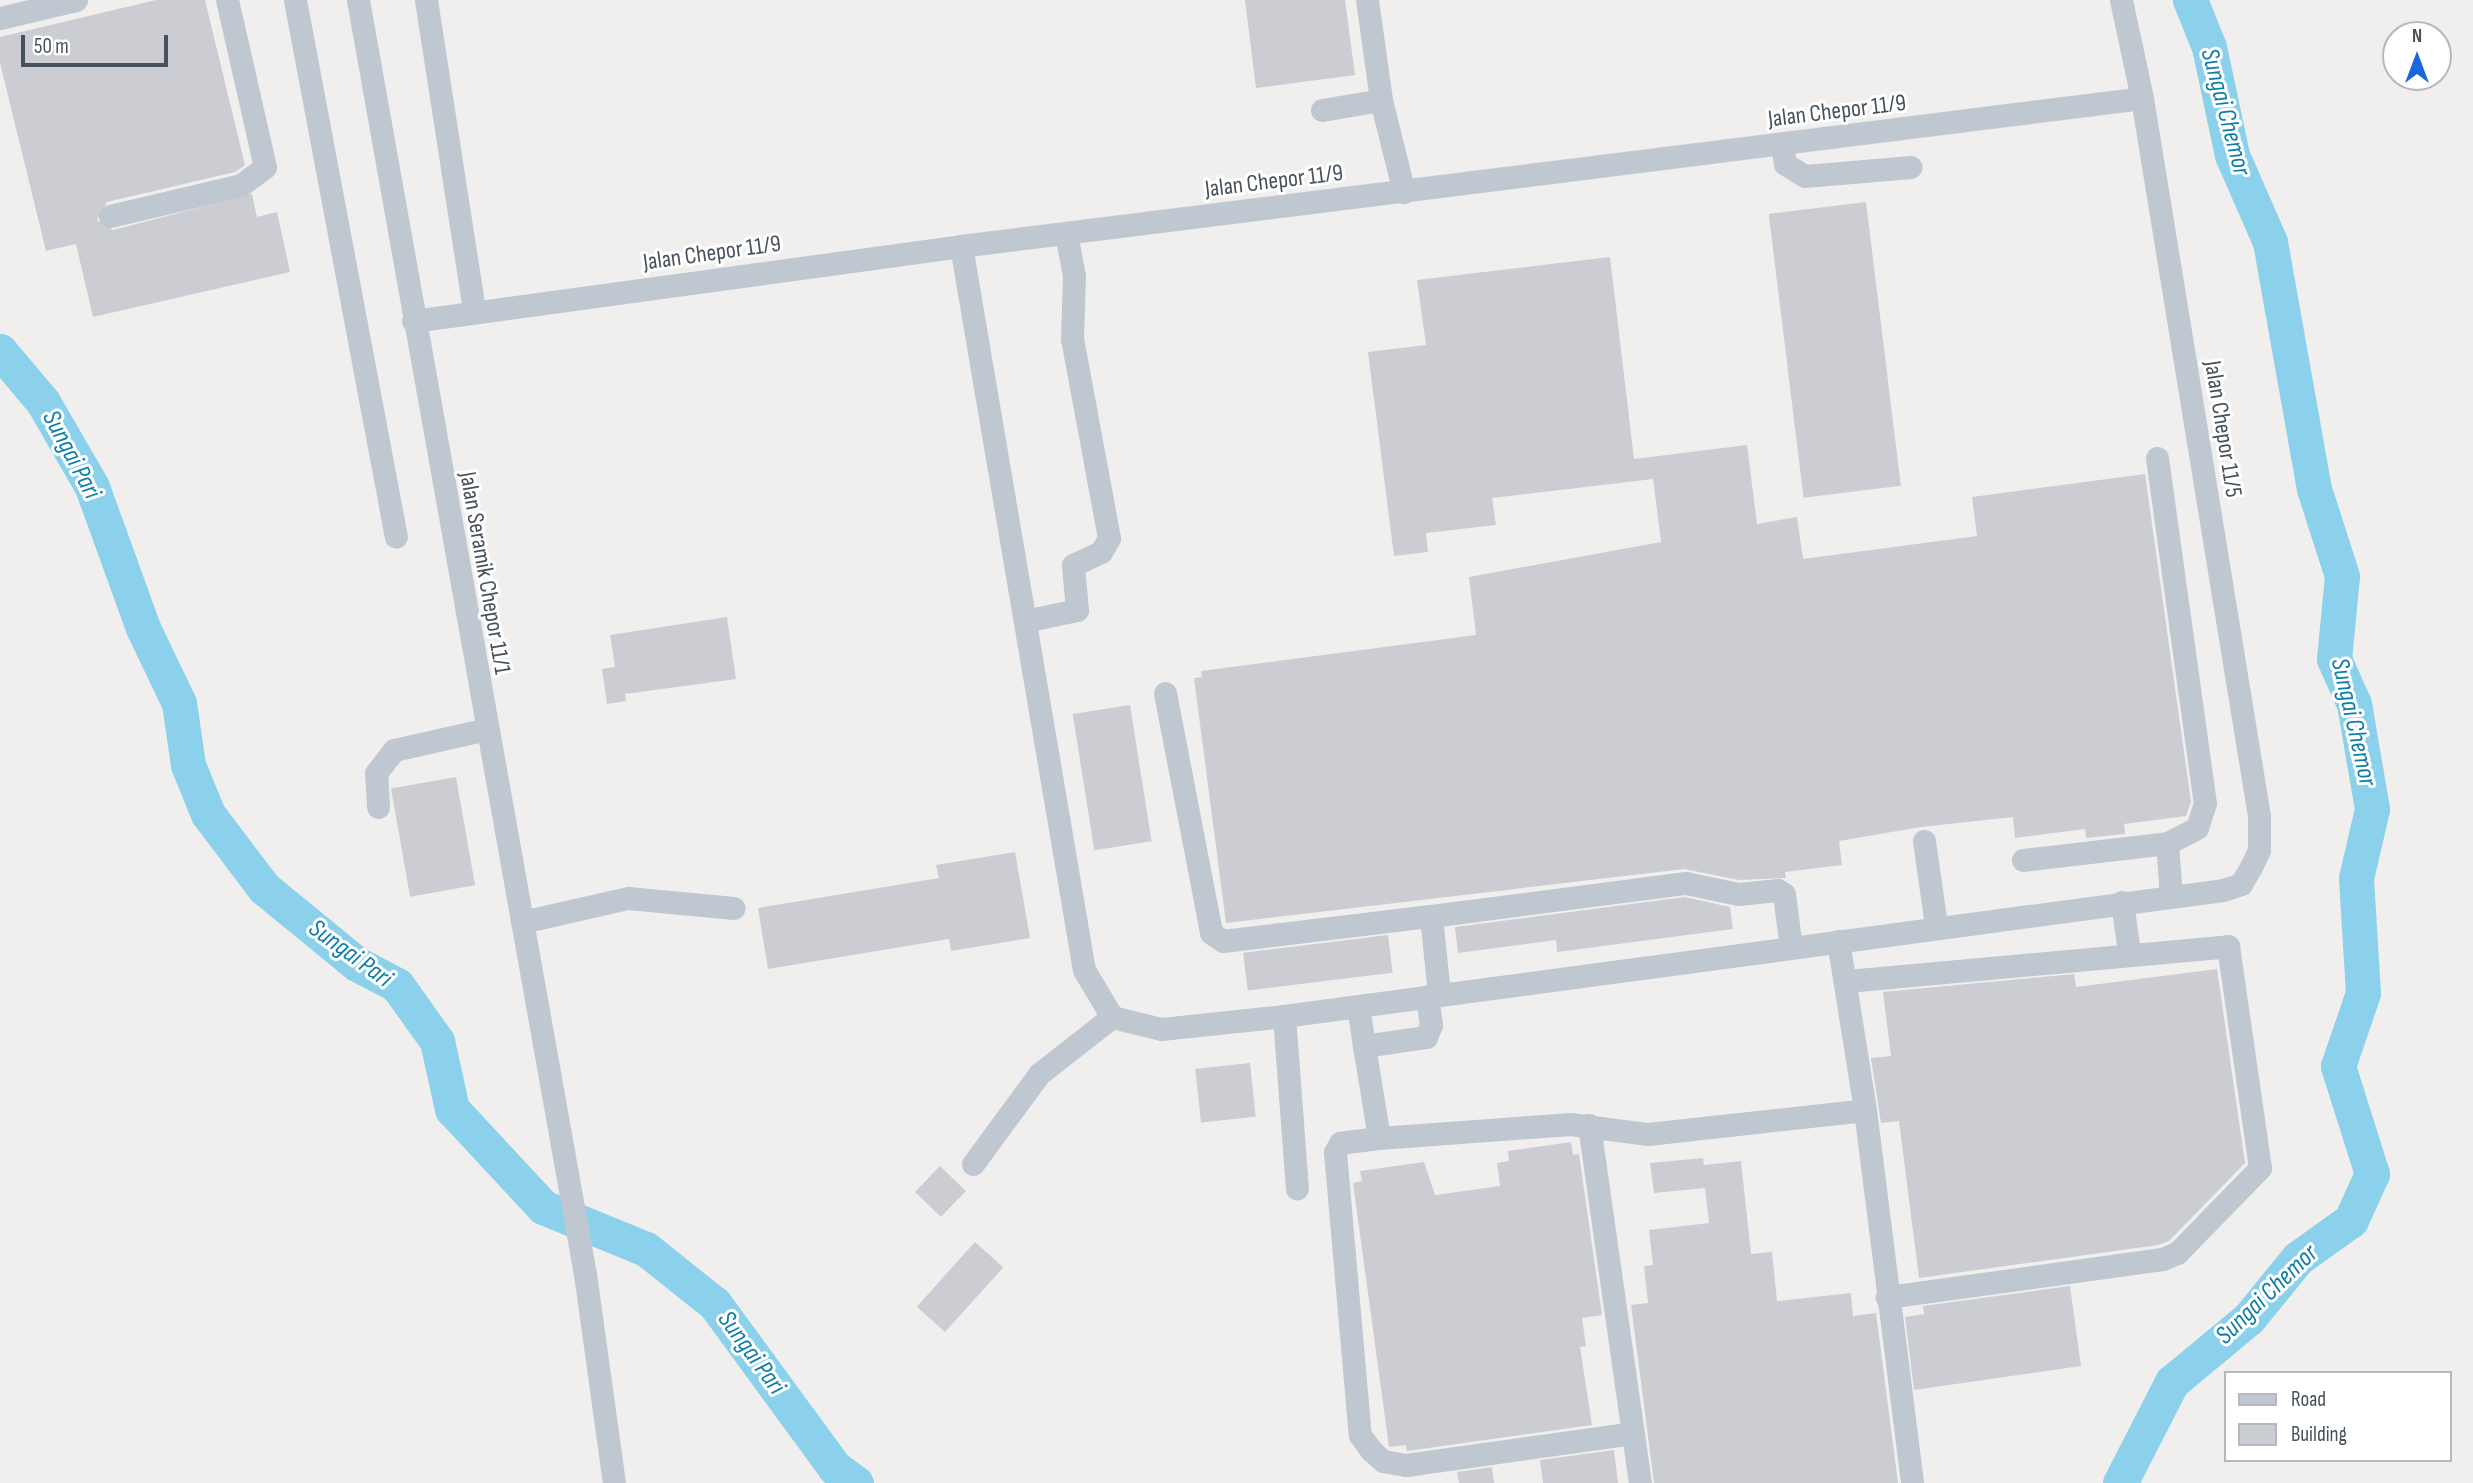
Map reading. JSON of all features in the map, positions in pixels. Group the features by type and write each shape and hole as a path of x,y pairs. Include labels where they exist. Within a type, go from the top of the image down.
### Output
{"street":[{"path":"0,18 76,0"},
{"path":"110,216 241,185 265,167 227,0"},
{"path":"295,0 396,537"},
{"name":"Jalan Seramik Chepor 11/1","path":"358,0 564,1155 614,1483"},
{"path":"426,0 474,311"},
{"path":"1367,0 1381,100 1404,192"},
{"name":"Jalan Chepor 11/5","path":"2121,0 2142,98 2259,816 2259,850 2241,884 2223,890 2171,896"},
{"name":"Jalan Chepor 11/9","path":"414,321 961,246 2142,98"},
{"path":"1322,110 1381,100"},
{"path":"1782,145 1785,164 1805,176 1911,167"},
{"path":"1025,621 1077,610 1073,565 1101,552 1109,538 1072,339 1074,276 1066,233"},
{"path":"961,246 1084,970 1112,1017 1161,1029 1283,1016 1791,948 1936,925 2171,896 2167,843"},
{"path":"2023,860 2167,843 2197,828 2205,803 2157,458"},
{"path":"1165,693 1211,933 1223,941 1686,883 1738,894 1778,890 1784,894 1791,948"},
{"path":"378,807 376,773 394,750 487,729"},
{"path":"1924,841 1936,925"},
{"path":"522,922 628,898 734,908"},
{"path":"2122,902 2129,952"},
{"path":"1364,1046 1426,1037 1431,1025 1433,995 1431,916"},
{"path":"1838,941 1847,981 1865,1110 1912,1483"},
{"path":"1847,981 2129,952 2228,946 2260,1168 2177,1253 2162,1259 1887,1297"},
{"path":"1358,1006 1379,1138"},
{"path":"1283,1016 1297,1189"},
{"path":"973,1164 1039,1074 1112,1017"},
{"path":"1633,1433 1406,1465 1383,1461 1371,1450 1360,1435 1335,1152 1340,1143 1379,1138 1589,1125 1648,1134 1865,1110"},
{"path":"1589,1125 1640,1483"}],"building":[{"path":"156,0 205,0 245,165 235,172 107,202 97,220 113,230 252,194 257,217 277,212 290,272 93,317 76,244 46,251 0,63 0,37"},
{"path":"1245,0 1345,0 1355,75 1256,88"},
{"path":"1866,202 1901,486 1804,498 1769,214"},
{"path":"1610,257 1634,459 1747,445 1757,524 1797,517 1803,559 1977,536 1972,497 2145,474 2191,802 2186,816 2124,824 2125,834 2086,838 2085,829 2015,838 2013,817 1921,827 1839,841 1842,865 1785,872 1786,878 1739,880 1684,869 1226,923 1194,678 1202,677 1201,671 1476,635 1469,577 1661,542 1653,479 1492,498 1496,525 1426,533 1428,552 1394,556 1368,352 1426,345 1417,280"},
{"path":"727,617 736,679 625,694 626,701 607,704 602,669 615,667 610,635"},
{"path":"1130,705 1152,841 1094,850 1073,714"},
{"path":"456,777 475,885 410,897 391,788"},
{"path":"1015,852 1030,938 951,951 949,939 768,969 758,908 939,878 936,865"},
{"path":"1685,897 1730,907 1733,929 1557,952 1556,940 1458,953 1455,927"},
{"path":"1388,935 1393,973 1248,991 1243,953"},
{"path":"2217,969 2245,1163 2169,1241 2158,1245 1919,1278 1899,1121 1881,1123 1871,1058 1891,1056 1883,992 2074,974 2076,987"},
{"path":"1250,1063 1256,1117 1201,1122 1195,1069"},
{"path":"1571,1142 1573,1155 1579,1154 1602,1315 1582,1318 1586,1346 1580,1347 1592,1425 1407,1451 1406,1445 1389,1447 1353,1183 1362,1181 1360,1171 1424,1162 1435,1195 1500,1186 1497,1163 1509,1161 1508,1151"},
{"path":"1703,1158 1704,1165 1741,1161 1751,1254 1772,1252 1777,1301 1851,1293 1853,1316 1876,1313 1898,1483 1654,1483 1631,1305 1648,1303 1644,1266 1653,1265 1649,1230 1709,1223 1705,1188 1654,1193 1650,1163"},
{"path":"940,1166 966,1191 941,1217 915,1192"},
{"path":"975,1242 1003,1267 945,1332 917,1307"},
{"path":"2070,1286 2081,1366 1914,1390 1905,1317 1924,1314 1923,1306"},
{"path":"1614,1450 1618,1483 1543,1483 1540,1460"},
{"path":"1492,1467 1494,1483 1459,1483 1457,1472"}],"waterway":[{"name":"Sungai Chemor","path":"2120,1483 2172,1382 2249,1318 2298,1258 2351,1220 2372,1174 2338,1066 2363,993 2356,878 2372,809 2354,704 2334,659 2342,576 2314,489 2270,242 2232,155 2209,47 2190,0"},
{"name":"Sungai Pari","path":"0,351 43,402 92,487 143,628 179,703 188,765 208,814 264,888 357,964 397,985 437,1041 452,1109 543,1207 646,1249 715,1304 835,1468 856,1483"}]}
